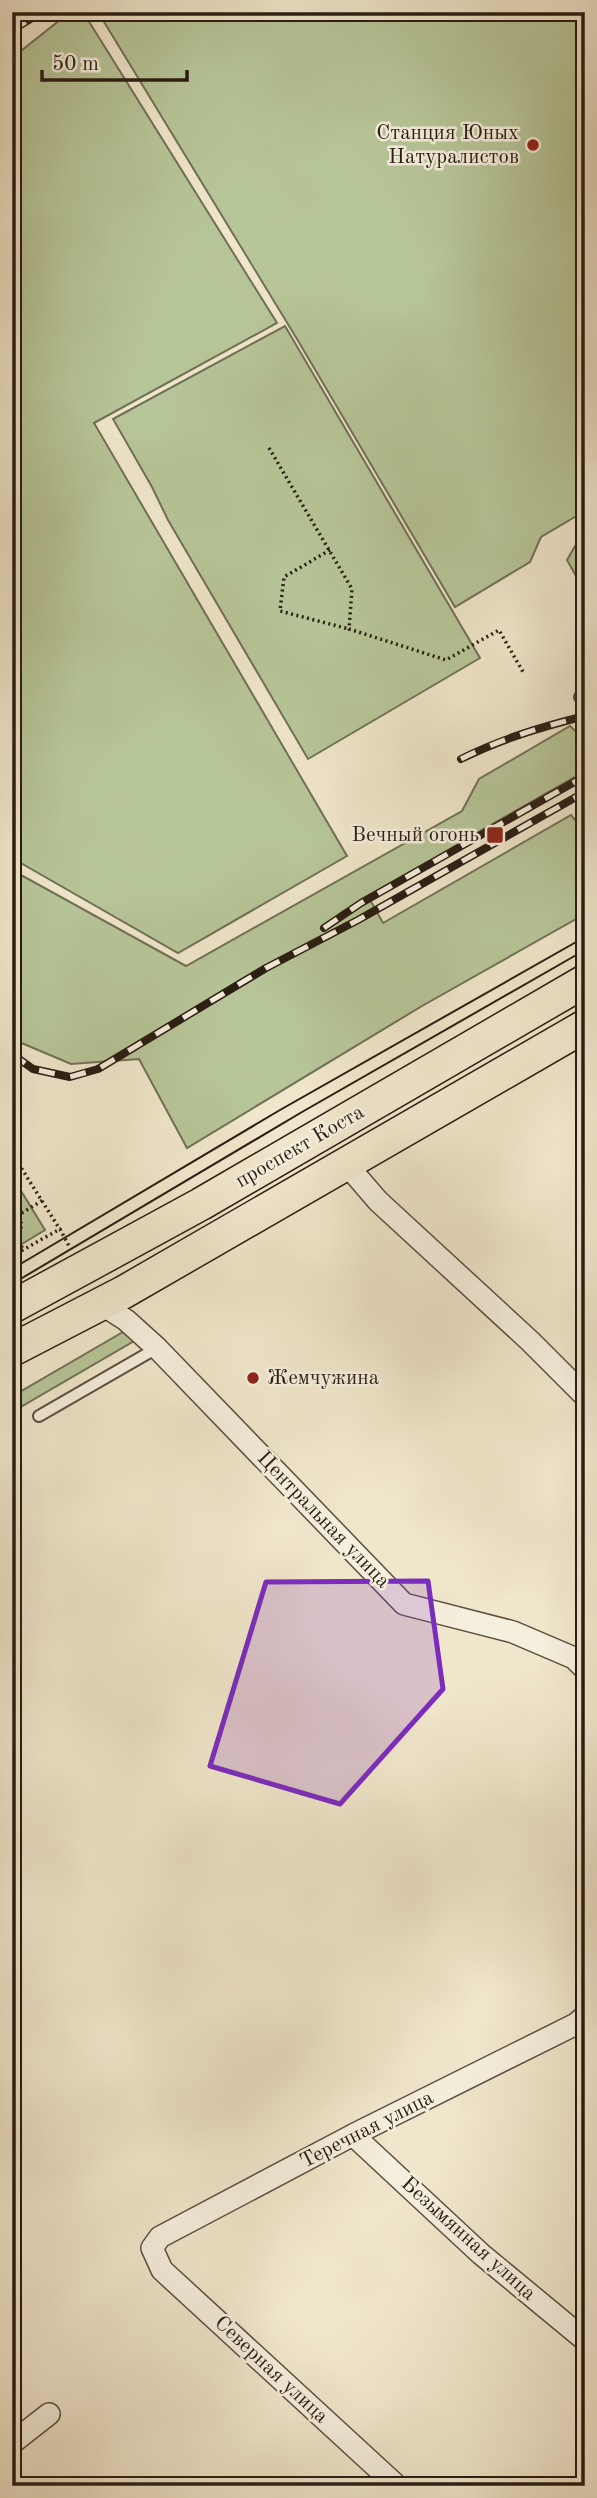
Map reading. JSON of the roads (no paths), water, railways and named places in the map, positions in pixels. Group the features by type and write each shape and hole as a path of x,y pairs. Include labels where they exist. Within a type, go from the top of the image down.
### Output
{"main road":[{"name":"проспект Коста","path":"12,1307 201,1204 585,981"},
{"name":"проспект Коста","path":"12,1350 101,1304 347,1165 585,1026"},
{"path":"40,1292 59,1326"}],"street":[{"path":"347,1165 379,1201 530,1341 585,1396"},
{"name":"Центральная улица","path":"101,1304 126,1320 157,1348 404,1604 513,1632 574,1658 585,1669"},
{"name":"Теречная улица","path":"152,2248 160,2237 353,2135 582,2023"},
{"name":"Безымянная улица","path":"353,2135 481,2254 585,2340"},
{"name":"Северная улица","path":"152,2248 162,2270 397,2486"},
{"path":"12,2443 49,2414"}],"lane":[{"path":"39,1416 157,1348"}],"tram line":[{"path":"12,1269 280,1110 585,937"},
{"path":"12,1284 302,1112 585,950"}],"railway":[{"path":"12,30 42,12"},
{"path":"461,759 522,734 585,716"},
{"path":"324,928 361,903 585,776"},
{"path":"12,1054 33,1069 70,1077 98,1069 266,968 358,920 585,792"}],"place":[{"name":"Станция Юных Натуралистов","path":"533,145"},
{"name":"Вечный огонь","path":"495,835"},
{"name":"Жемчужина","path":"253,1378"}]}
